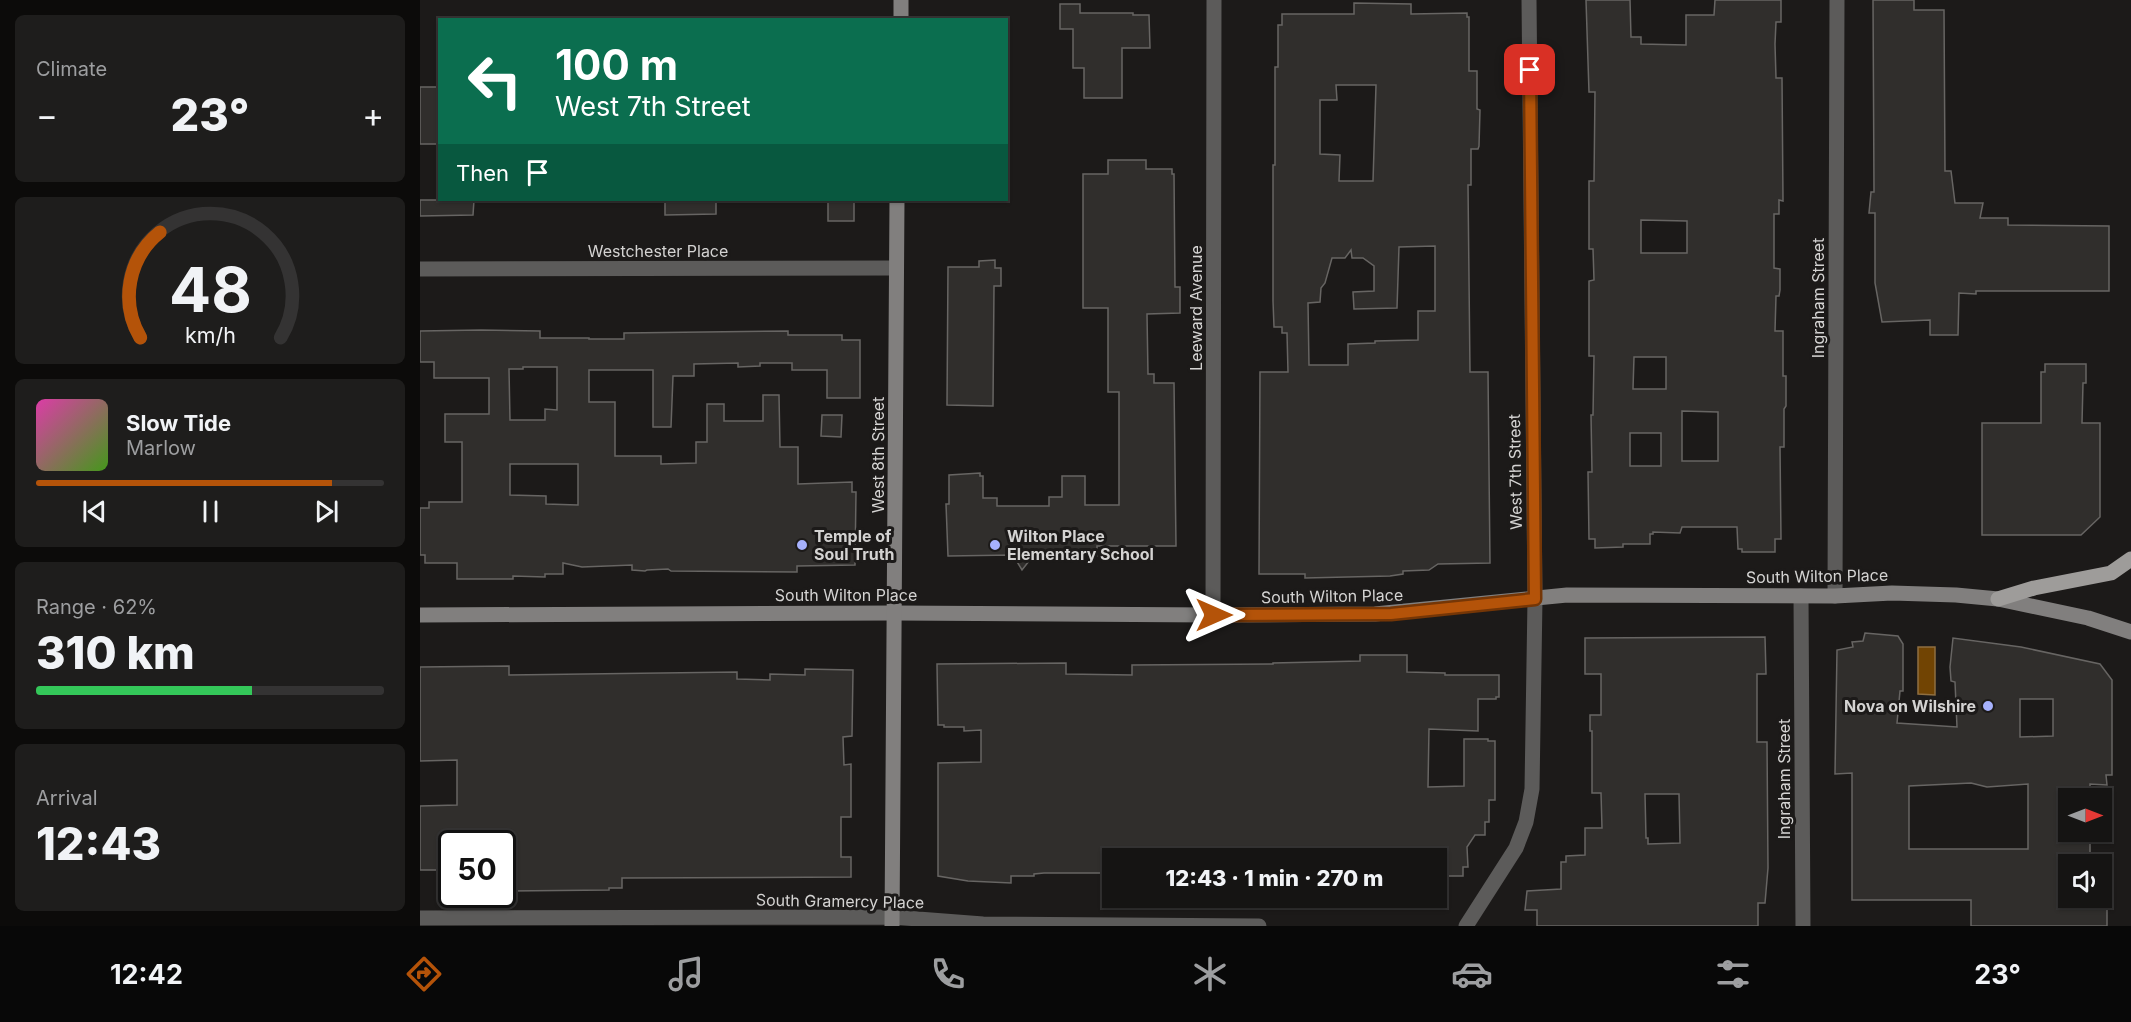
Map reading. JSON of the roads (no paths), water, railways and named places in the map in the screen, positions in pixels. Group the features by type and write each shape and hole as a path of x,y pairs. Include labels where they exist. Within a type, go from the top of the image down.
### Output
{"main road":[{"path":"901,0 901,18"},
{"name":"West 8th Street","path":"892,921 897,201"},
{"path":"1998,599 2034,588 2111,573 2131,559"},
{"name":"South Wilton Place","path":"420,615 1391,614 1567,595 1835,596 1892,593 1998,599 2088,618 2131,632"}],"street":[{"name":"Leeward Avenue","path":"1214,0 1214,615"},
{"name":"West 7th Street","path":"1466,926 1516,848 1526,822 1532,789 1535,599 1529,0"},
{"name":"Ingraham Street","path":"1835,596 1837,0"},
{"name":"Westchester Place","path":"420,269 896,268"},
{"name":"Ingraham Street","path":"1801,596 1803,926"},
{"name":"South Gramercy Place","path":"420,918 1259,926"}],"place":[{"name":"Temple of Soul Truth","path":"802,545"},
{"name":"Wilton Place Elementary School","path":"995,545"},
{"name":"Nova on Wilshire","path":"1988,706"}]}
